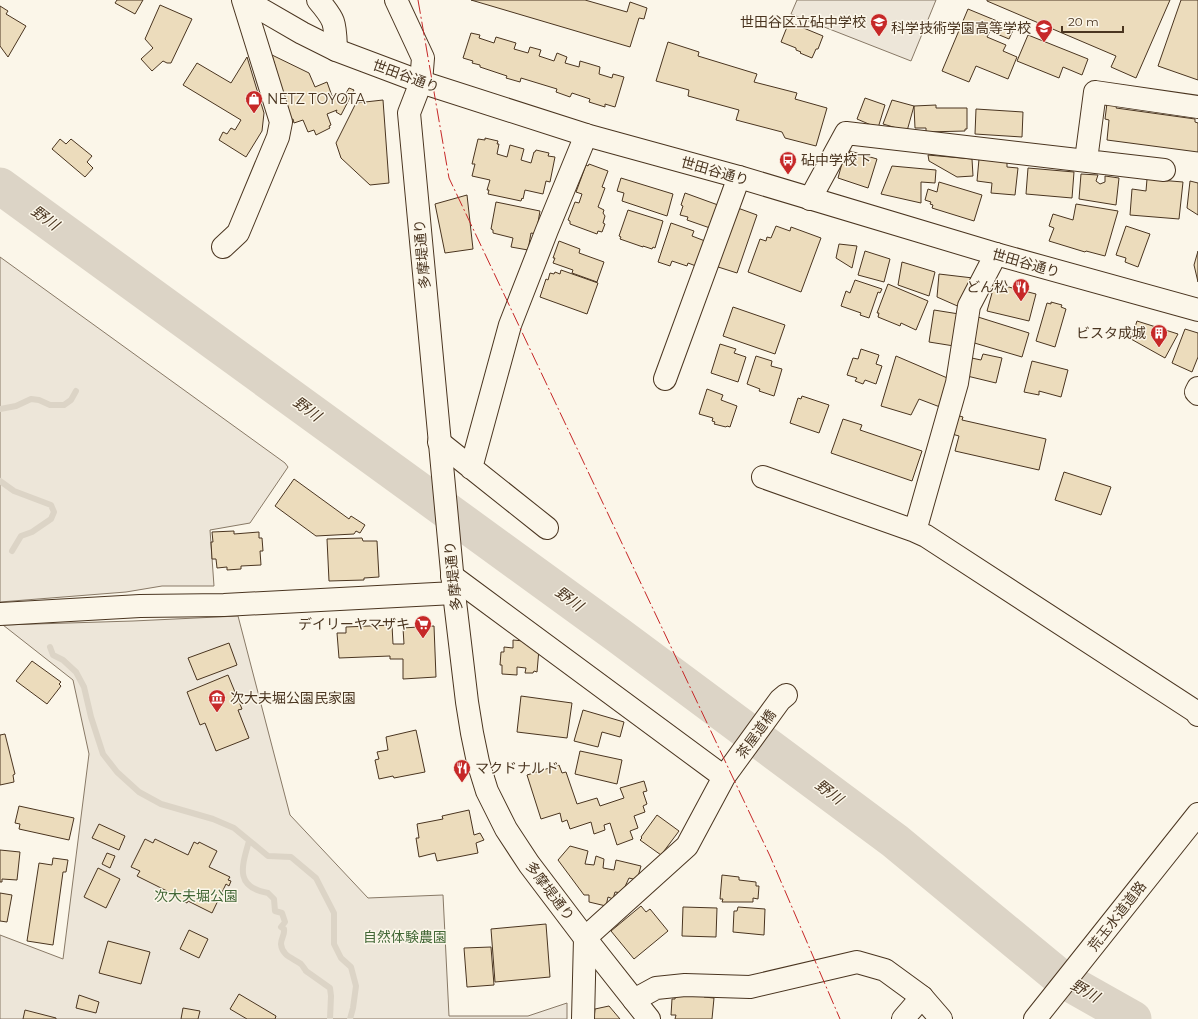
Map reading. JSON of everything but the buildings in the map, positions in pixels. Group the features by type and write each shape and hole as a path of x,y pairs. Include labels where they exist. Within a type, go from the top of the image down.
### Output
{"street":[{"name":"世田谷通り","path":"244,0 302,33 336,50 421,82 586,135 739,177 996,254 1198,310"},
{"path":"223,247 238,233 278,137 281,122 244,0"},
{"path":"318,0 332,17 336,27 336,50"},
{"name":"多摩堤通り","path":"396,0 423,58 421,82 409,113 452,576 472,733 478,762 487,791 506,828 525,858 585,938 649,1019"},
{"path":"1086,160 1095,92 1198,107"},
{"path":"810,199 846,133 1164,170"},
{"path":"472,468 510,325 586,135"},
{"path":"665,379 739,177"},
{"path":"915,531 957,384 969,306 996,254"},
{"path":"1198,388 1196,392 1198,394"},
{"path":"440,447 472,468 546,528"},
{"path":"763,477 915,531 932,540 1198,713"},
{"path":"0,614 140,606 224,606 452,576 728,772"},
{"name":"茶屋道橋","path":"585,938 688,846 728,772 783,698"},
{"name":"荒玉水道道路","path":"1036,1018 1198,814"},
{"path":"583,1019 585,938"},
{"path":"634,1000 656,988 685,985 750,986 857,962 885,970 922,997 941,1019"},
{"path":"902,1019 922,997"}],"green space":[{"name":"世田谷区立砧中学校","path":"797,0 936,0 911,61 791,14"},
{"path":"0,257 285,463 288,467 250,523 210,530 214,586 162,586 126,592 0,602"},
{"name":"次大夫堀公園","path":"238,616 290,815 368,898 443,895 449,1016 528,1016 567,1003 567,1019 0,1019 0,935 63,959 89,754 73,680 3,625"}],"waterway":[{"name":"野川","path":"0,186 618,635 895,841 1062,979 1133,1019"},
{"path":"0,409 16,406 31,399 39,400 50,405 64,405 71,400 76,391"},
{"path":"0,481 14,491 51,505 54,512 51,519 32,532 21,536 12,551"},
{"path":"50,647 53,655 63,660 76,672 84,687 91,717 103,754 117,772 139,792 161,804 213,819 234,828 268,856 291,857 316,878 334,913 334,944 341,958 351,967 356,986 350,1019"},
{"path":"249,841 243,867 245,881 257,890 268,893 274,899 275,911 282,913 285,922 281,927 284,929 281,942 283,951 301,964 307,972"},
{"path":"306,971 330,988 330,1019"}],"power":[{"path":"418,0 449,178 770,856 840,1019"}],"place":[{"name":"世田谷区立砧中学校","path":"879,37"},
{"name":"科学技術学園高等学校","path":"1044,43"},
{"name":"NETZ TOYOTA","path":"254,114"},
{"name":"砧中学校下","path":"788,175"},
{"name":"どん松","path":"1021,302"},
{"name":"ビスタ成城","path":"1159,348"},
{"name":"デイリーヤマザキ","path":"423,639"},
{"name":"次大夫堀公園民家園","path":"217,713"},
{"name":"マクドナルド","path":"462,783"}],"park label":[{"name":"自然体験農園","path":"405,937"}]}
